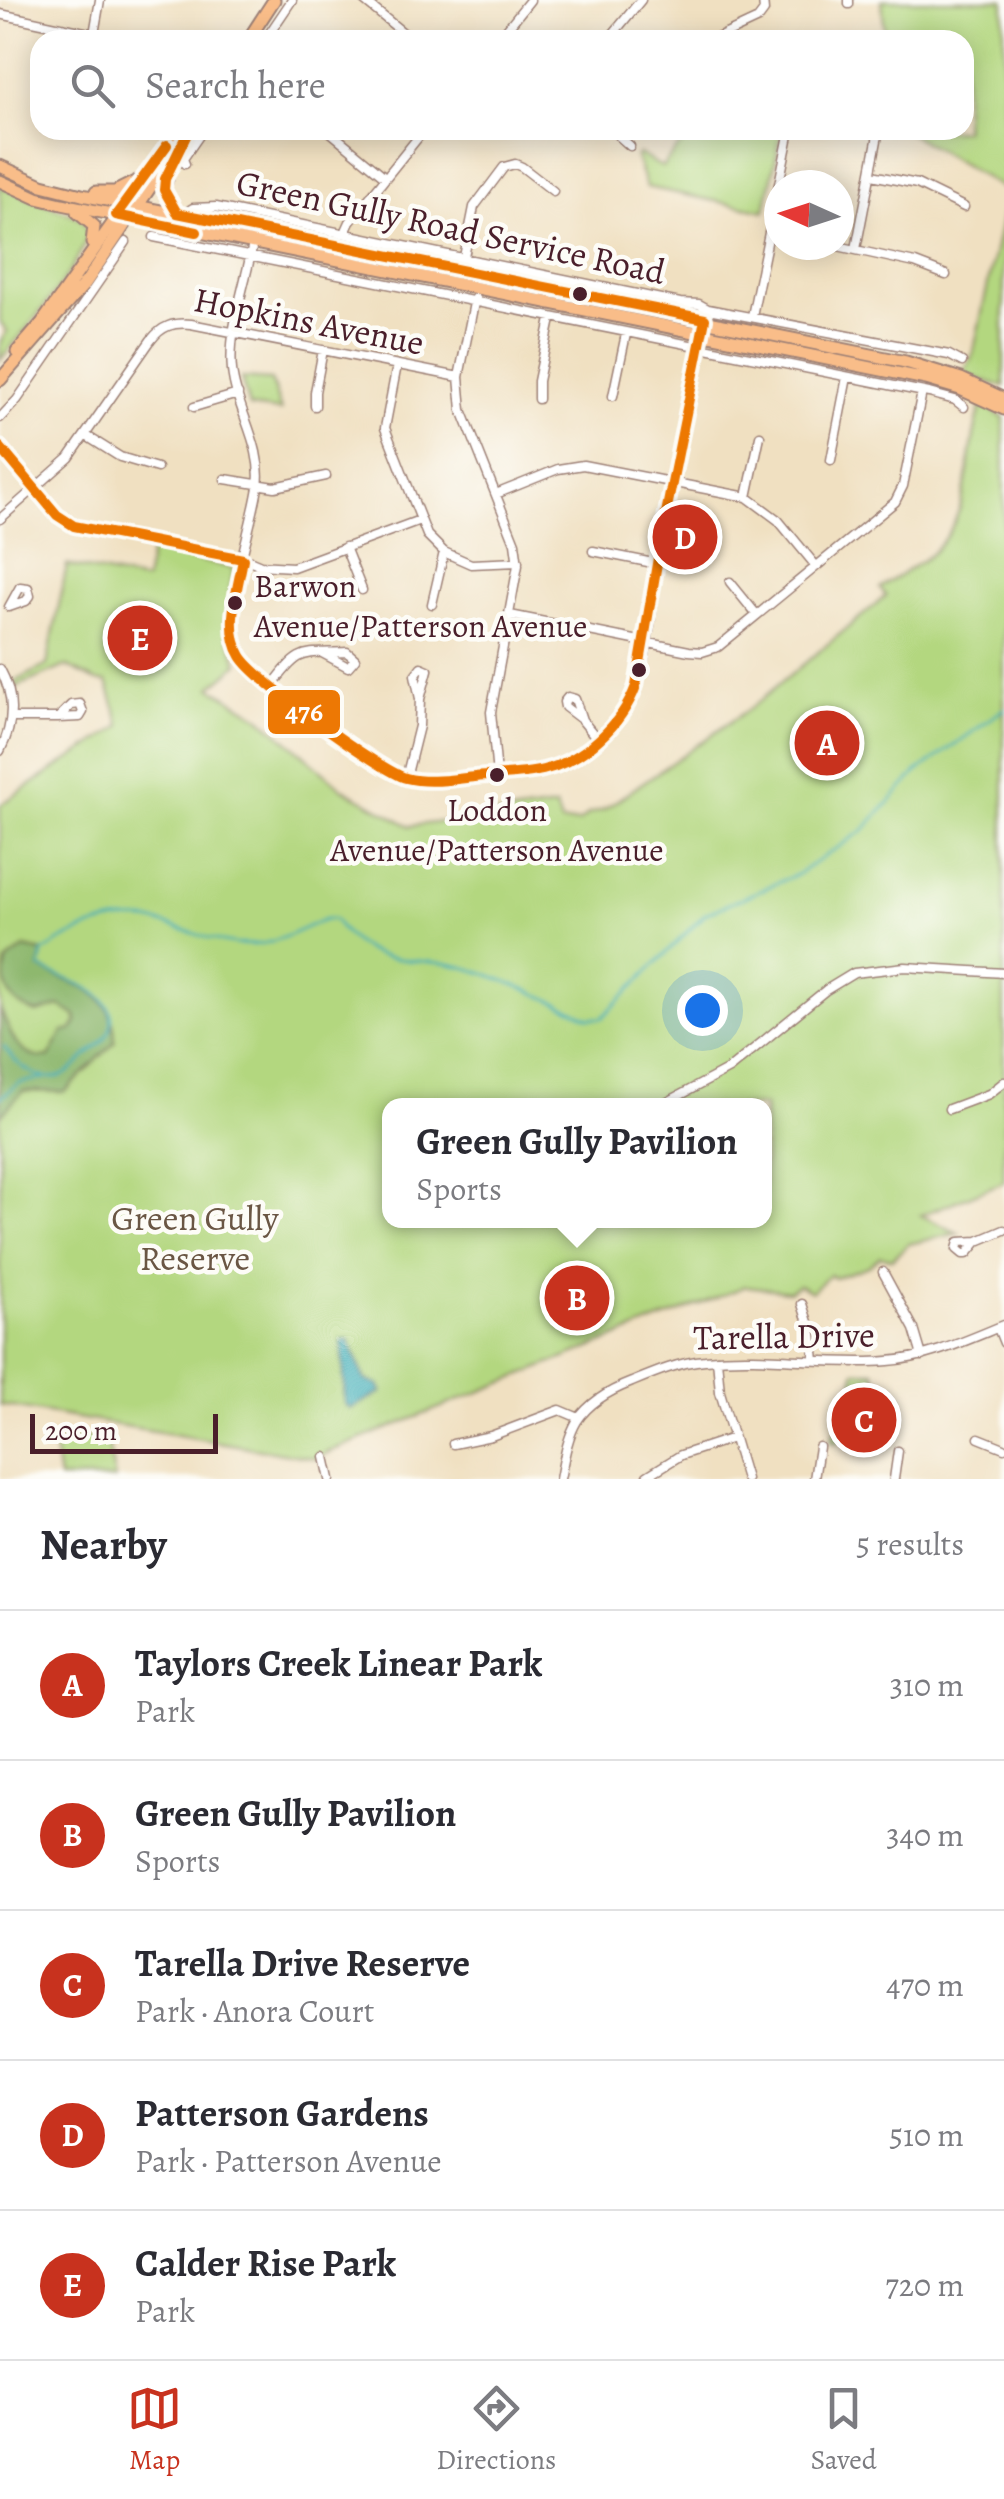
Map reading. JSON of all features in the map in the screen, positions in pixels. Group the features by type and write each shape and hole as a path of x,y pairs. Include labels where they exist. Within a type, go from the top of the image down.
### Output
{"main road":[{"path":"254,30 274,0"},
{"path":"53,195 114,192 131,186 178,140"},
{"path":"0,380 71,302 123,217 179,140"},
{"path":"180,214 164,184 181,140"},
{"path":"0,166 53,195 94,226 96,234 42,323"},
{"path":"131,205 147,173"},
{"path":"0,181 252,250 477,289 701,340 946,384 1004,409"},
{"path":"53,195 131,205 482,268 707,314 906,362 961,379 1004,400"},
{"path":"0,370 42,323 123,217"},
{"path":"477,289 482,268"},
{"path":"701,340 707,314"}],"street":[{"path":"95,30 100,0"},
{"path":"272,30 292,0"},
{"path":"363,0 400,30"},
{"path":"506,30 530,0"},
{"path":"616,30 641,0"},
{"path":"734,30 758,19 764,11 763,0"},
{"path":"0,14 75,30"},
{"path":"185,164 183,159 196,140"},
{"path":"340,140 385,177"},
{"path":"346,234 350,222 416,140"},
{"path":"623,140 630,146"},
{"path":"784,170 788,140"},
{"path":"878,140 856,250 915,263 946,276"},
{"path":"464,257 474,206 504,167 522,167 553,192"},
{"path":"872,175 916,184 964,207"},
{"name":"Green Gully Road Service Road","path":"180,214 206,206 464,257 482,268"},
{"name":"Green Gully Road Service Road","path":"154,237 252,250 474,303 626,334 701,340 954,400 964,407"},
{"path":"0,418 17,400 126,242"},
{"path":"252,250 235,332 232,370 258,460 258,486 232,632 247,664 272,686 379,765 406,778 434,781 557,766 599,740 629,705 645,643 701,340"},
{"path":"752,316 767,260"},
{"path":"477,289 459,377 462,410 518,562 491,712 497,774"},
{"name":"Green Gully Road Service Road","path":"707,314 752,316 949,355 962,362"},
{"path":"538,399 551,319"},
{"name":"Hopkins Avenue","path":"0,519 64,464 162,328 183,323 459,377"},
{"path":"613,396 626,334"},
{"path":"315,406 323,350"},
{"path":"397,365 385,428 427,535 444,552 479,566 518,562"},
{"path":"831,460 847,377"},
{"path":"510,615 696,652 718,647 895,502 903,486 922,392"},
{"path":"194,407 238,394"},
{"path":"85,435 113,454 157,468"},
{"path":"747,497 760,436"},
{"path":"0,447 57,514 74,526 262,566 293,567 420,520"},
{"path":"496,494 570,466 602,467 747,497 778,520 816,566"},
{"path":"225,480 285,486 326,476"},
{"path":"346,547 362,590"},
{"path":"593,551 658,564"},
{"path":"432,604 444,552"},
{"path":"730,582 756,614"},
{"path":"0,614 9,607"},
{"path":"272,686 297,656 322,653"},
{"path":"0,669 10,692 11,718 0,751"},
{"path":"406,778 418,737 420,700"},
{"path":"11,718 58,718"},
{"path":"582,720 599,740"},
{"path":"675,1098 729,1069 826,990 854,973 905,967 1004,972"},
{"path":"949,1110 990,1094 1004,1082"},
{"path":"978,1240 1004,1230"},
{"path":"883,1272 914,1329 922,1356"},
{"path":"802,1304 815,1360"},
{"path":"1001,1326 1004,1342"},
{"name":"Tarella Drive","path":"579,1418 598,1399 676,1366 717,1359 888,1362 922,1356 1001,1326"},
{"path":"717,1359 720,1392 746,1479"},
{"path":"453,1444 491,1436 564,1410 579,1418 569,1439 560,1479"},
{"path":"647,1476 680,1455 733,1438"},
{"path":"978,1438 1004,1448"},
{"path":"814,1479 819,1447"},
{"path":"894,1479 898,1450"},
{"path":"325,1457 330,1479"}],"green space":[{"path":"882,0 1004,0 1004,189 921,140 974,140 974,30 884,30"},
{"path":"685,140 780,140 774,170 764,170 764,211 646,187 636,157 639,154 662,167"},
{"path":"0,186 74,215 88,232 64,280 0,360 0,342 7,331 0,322"},
{"path":"1004,209 1004,387 963,374 973,354"},
{"path":"241,378 271,380 281,411 249,407"},
{"name":"Green Gully Reserve","path":"982,405 1004,418 1004,1182 921,1215 958,1233 909,1244 892,1259 880,1256 869,1266 834,1278 830,1275 811,1292 799,1285 789,1291 746,1286 318,1459 0,1405 0,805 121,726 107,682 66,666 16,687 14,682 47,665 67,565 145,581 151,550 234,568 225,624 238,664 211,687 260,717 342,788 410,826 556,807 561,823 579,822 603,810 752,707 886,596 880,588 933,552 946,537 962,501"},
{"path":"672,519 703,529 698,553 667,546"},
{"path":"24,948 43,952 40,968 81,986 102,1001 109,1011 115,1042 65,1092 23,1091 0,1116 0,1008 16,1043 38,1057 49,1057 63,1032 72,1030 77,1022 76,1016 60,1006 37,1013 9,994 5,980 7,961"},
{"path":"855,1371 874,1371 887,1420 885,1449 863,1432 833,1443 831,1438 850,1407"},
{"path":"100,1435 107,1438 115,1479 59,1479 54,1448 45,1449 44,1445 52,1443 53,1447"}],"water":[{"path":"349,1339 365,1380 379,1385 382,1392 350,1409 345,1404 342,1340"}],"waterway":[{"path":"4,1047 24,1068 50,1078 69,1072 98,1046 111,1028 107,1005 86,987 40,968 43,952 84,930 129,920 161,923 221,942 246,945 276,940 325,919 334,919 348,936 378,955 467,968 514,984 589,1018 602,1018 705,914 798,874 864,830 916,773 1004,709"},
{"path":"0,1098 19,1083 44,1078"}],"transit line":[{"name":"476","path":"0,447 57,515 74,526 243,559 233,621 241,656 319,723 406,778 450,780 527,773 558,765 600,739 630,700 636,686 705,319 177,213 164,190 165,179 184,140"},
{"name":"476","path":"167,145 116,215 197,232"}],"place":[{"name":"Patterson Gardens","path":"685,537"},
{"name":"Barwon Avenue/Patterson Avenue","path":"235,603"},
{"name":"Calder Rise Park","path":"140,638"},
{"name":"Taylors Creek Linear Park","path":"827,743"},
{"name":"Loddon Avenue/Patterson Avenue","path":"497,775"},
{"name":"Green Gully Pavilion","path":"577,1298"},
{"name":"Tarella Drive Reserve","path":"864,1420"}]}
